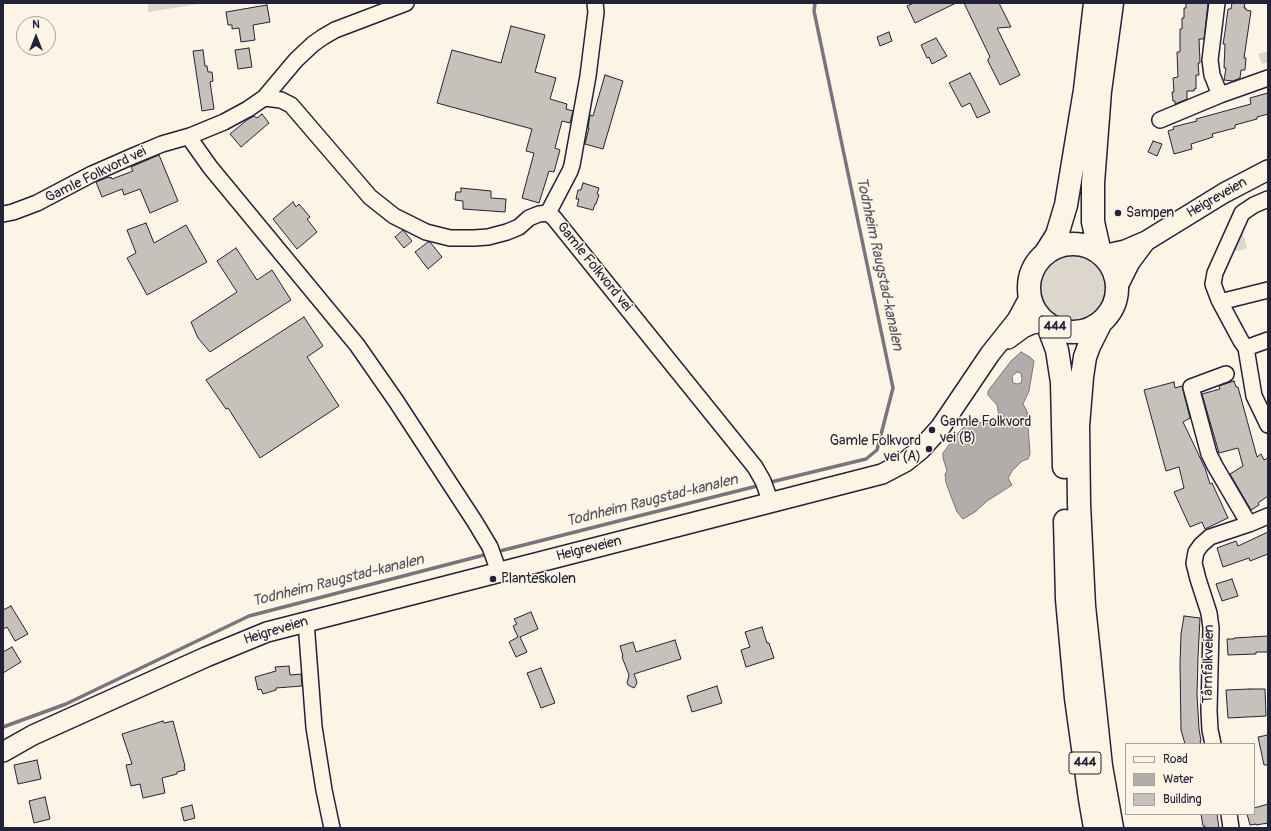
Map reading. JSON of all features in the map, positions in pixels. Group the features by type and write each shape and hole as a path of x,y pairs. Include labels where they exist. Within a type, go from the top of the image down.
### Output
{"highway":[{"name":"444","path":"1095,828 1076,698 1067,599 1062,382 1057,350 1046,323 1033,306 1029,286 1031,274 1036,263 1045,254 1057,235 1066,206 1083,104 1096,3"},
{"name":"444","path":"1101,254 1093,222 1093,183 1100,91 1112,3"},
{"name":"444","path":"1045,254 1062,245 1072,244 1091,248 1101,254 1113,270 1117,288 1113,306 1101,322 1085,357 1078,426 1079,496 1084,606 1101,766 1112,828"},
{"name":"444","path":"1046,323 1057,329 1069,332 1091,328 1101,322"}],"main road":[{"name":"Heigreveien","path":"1101,254 1125,250 1146,241 1224,193 1268,170"},
{"name":"Heigreveien","path":"1117,288 1130,262 1146,241"},
{"name":"Heigreveien","path":"3,752 33,736 233,645 267,632 766,490 868,478 882,474 905,462 920,450 940,428 986,361 1017,320 1030,296"},
{"name":"Heigreveien","path":"998,345 1023,328 1032,324 1046,323"}],"street":[{"name":"Gamle Folkvord vei","path":"3,214 37,203 92,174 162,144 190,136 259,103 296,60 323,37 340,28 406,3"},
{"path":"548,213 572,165 588,76 596,12 595,3"},
{"path":"1217,3 1210,60 1212,75 1220,95"},
{"path":"1160,120 1220,95 1268,78"},
{"name":"Gamle Folkvord vei","path":"264,98 281,100 291,105 370,197 394,216 433,235 458,239 488,237 507,232 519,226 529,218 539,214 548,213 554,218 755,468 766,490"},
{"path":"190,136 193,143 210,167 357,345 447,479 490,547 498,567"},
{"path":"1267,422 1254,396 1258,343 1241,341 1220,302 1214,284 1215,273 1242,213 1254,205 1268,199"},
{"path":"1220,302 1268,290"},
{"path":"1226,374 1191,387 1209,454 1249,524"},
{"name":"Tårnfalkveien","path":"1214,743 1210,730 1209,711 1211,628 1209,613 1194,563 1196,552 1210,537 1268,516"},
{"path":"306,622 314,727 324,790 332,828"},
{"path":"1229,815 1231,828"}],"shaded area":[{"path":"148,3 205,3 148,12"},
{"path":"1268,51 1268,62 1262,64 1258,54"},
{"path":"1242,232 1247,247 1246,249 1231,252"},
{"path":"1074,255 1086,258 1097,265 1104,276 1107,288 1104,300 1097,311 1086,318 1074,321 1062,318 1051,311 1044,300 1041,288 1044,276 1051,265 1062,258"}],"water":[{"path":"1021,352 1034,361 1029,391 1023,404 1027,411 1030,454 1028,459 1022,461 1012,471 1008,478 1012,485 963,519 957,512 946,483 945,474 947,471 943,453 957,434 970,421 992,423 997,419 999,416 997,405 988,395 988,391 1011,361","holes":["1017,372 1021,373 1021,383 1013,383 1012,376"]}],"building":[{"path":"914,3 956,3 915,23 907,6"},
{"path":"964,3 999,3 1011,27 997,28 1020,75 1000,85 988,61 990,57"},
{"path":"1186,3 1208,3 1204,39 1199,39 1200,63 1198,63 1199,75 1196,75 1196,89 1194,89 1194,91 1187,91 1187,99 1175,104 1175,101 1173,101 1172,92 1174,92 1173,78 1178,77 1177,52 1180,52 1180,29 1182,29 1182,18 1184,18 1184,8 1186,8"},
{"path":"1232,3 1245,3 1244,8 1251,11 1244,58 1246,58 1245,70 1241,70 1240,78 1233,81 1224,80 1226,68 1224,68 1225,44 1223,44 1228,9 1231,9"},
{"path":"267,5 270,22 253,25 255,40 241,42 239,28 232,29 232,25 228,25 226,12"},
{"path":"511,26 545,35 535,72 556,78 550,99 567,104 566,109 573,111 570,123 562,121 555,148 560,150 554,172 549,171 539,203 522,198 534,153 526,151 532,129 437,103 452,50 501,63"},
{"path":"889,32 892,41 880,46 877,37"},
{"path":"936,38 947,56 932,64 929,57 927,58 921,45"},
{"path":"249,48 252,67 238,69 235,50"},
{"path":"203,50 205,66 207,66 208,72 212,72 213,81 210,82 214,109 202,111 193,51"},
{"path":"970,73 990,112 977,118 970,103 962,107 949,83"},
{"path":"605,75 623,81 603,149 585,144 589,128 590,115 593,116"},
{"path":"1268,93 1268,114 1257,117 1257,119 1235,125 1235,128 1212,134 1213,137 1191,144 1192,149 1174,154 1168,131 1174,129 1173,127 1251,104 1250,98"},
{"path":"262,114 269,123 241,147 230,134 247,120 254,116 257,118"},
{"path":"1153,141 1162,144 1157,156 1148,152"},
{"path":"159,155 178,201 150,213 140,189 124,195 122,189 102,197 96,182 109,177 112,179 133,171 131,167"},
{"path":"583,183 599,188 597,194 599,195 593,210 577,206 579,199 576,199 578,190 581,190"},
{"path":"461,188 491,191 491,198 506,199 505,212 463,209 463,201 455,200 456,192 461,192"},
{"path":"293,202 296,207 299,204 310,217 307,219 317,232 297,249 273,219"},
{"path":"146,223 154,243 186,225 207,262 147,295 127,258 136,253 127,230"},
{"path":"403,230 412,241 404,248 395,237"},
{"path":"430,242 442,257 428,269 415,252"},
{"path":"236,248 257,280 272,270 291,300 210,352 198,338 191,322 237,292 217,261"},
{"path":"304,317 323,346 307,357 339,406 260,458 228,408 226,409 206,380"},
{"path":"1234,381 1236,387 1238,387 1257,457 1261,454 1264,460 1268,458 1268,496 1258,503 1259,505 1251,510 1230,474 1243,466 1238,448 1219,453 1202,394 1220,389 1219,386"},
{"path":"1174,382 1175,388 1182,386 1190,418 1183,422 1205,468 1210,484 1212,483 1228,518 1205,529 1202,522 1190,527 1174,492 1184,488 1179,467 1166,471 1144,390"},
{"path":"1268,532 1268,554 1250,561 1249,558 1223,567 1217,548 1236,541 1238,546"},
{"path":"1232,579 1238,596 1222,601 1216,584"},
{"path":"11,606 28,634 15,641 7,627 3,629 3,610"},
{"path":"531,612 538,629 520,637 527,652 516,657 509,642 518,637 513,626 517,624 514,619"},
{"path":"1184,616 1200,618 1197,695 1201,743 1185,743 1181,730 1181,634"},
{"path":"762,627 774,658 746,667 741,650 750,647 745,632"},
{"path":"1268,636 1268,652 1228,655 1227,639"},
{"path":"675,640 681,659 634,674 637,682 636,685 634,688 628,685 629,675 622,657 620,646 633,642 636,652"},
{"path":"12,647 21,662 3,673 3,652"},
{"path":"289,666 290,675 301,674 302,686 276,688 276,690 263,694 261,689 258,690 255,677 276,671 275,667"},
{"path":"541,668 555,703 541,708 527,673"},
{"path":"717,686 722,703 692,712 687,696"},
{"path":"1265,689 1266,716 1228,718 1226,690"},
{"path":"163,721 164,723 173,721 185,770 162,778 165,793 143,798 140,784 131,786 126,765 132,764 122,734"},
{"path":"1268,735 1268,765 1264,765 1258,737"},
{"path":"37,760 41,779 18,784 14,765"},
{"path":"45,797 50,819 34,823 29,801"},
{"path":"1268,804 1268,823 1250,825 1247,815 1255,815 1255,808"},
{"path":"192,805 195,818 184,821 181,808"},
{"path":"1201,815 1217,815 1219,828 1205,828 1205,826 1203,826"}],"waterway":[{"name":"Todnheim Raugstad-kanalen","path":"767,483 866,459 877,450 893,388 814,11 815,3"},
{"name":"Todnheim Raugstad-kanalen","path":"496,552 761,485"},
{"name":"Todnheim Raugstad-kanalen","path":"3,727 66,704 249,616 488,554"}],"place":[{"name":"Sampen","path":"1118,213"},
{"name":"Gamle Folkvord vei (B)","path":"932,430"},
{"name":"Gamle Folkvord vei (A)","path":"929,449"},
{"name":"Planteskolen","path":"493,579"}]}
